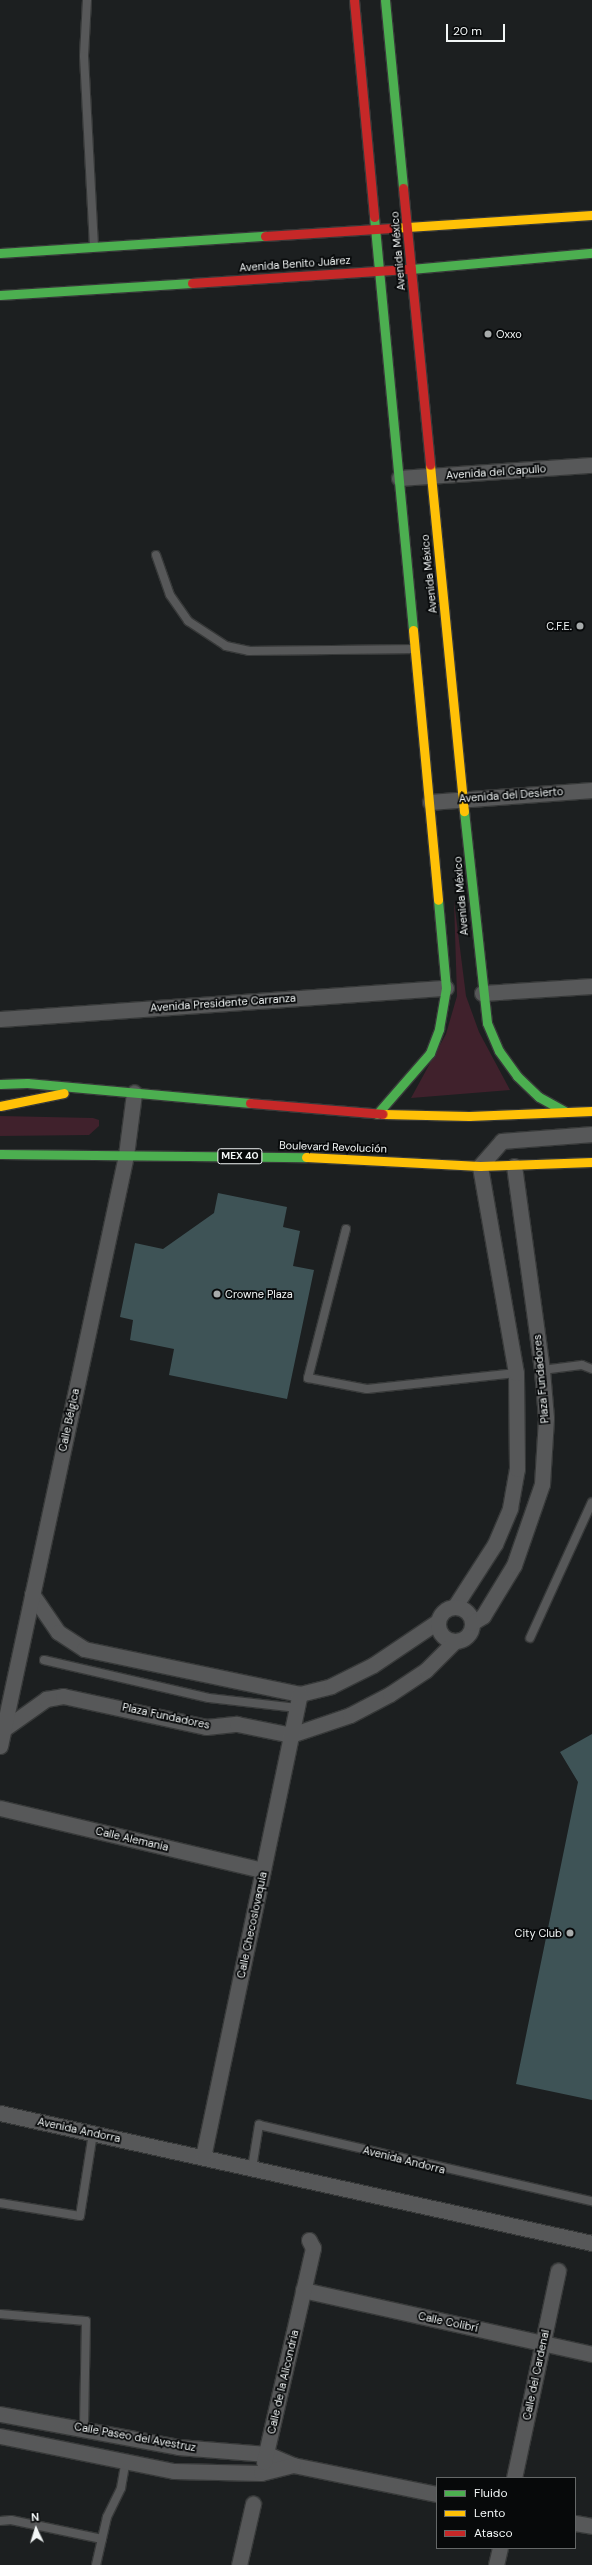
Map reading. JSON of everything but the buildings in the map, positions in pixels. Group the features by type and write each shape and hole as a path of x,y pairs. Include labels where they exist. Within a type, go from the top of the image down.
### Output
{"main road":[{"name":"Avenida México","path":"354,0 416,649 446,988 439,1029 430,1053 377,1114"},
{"name":"Avenida México","path":"385,0 482,993 487,1023 499,1051 517,1076 539,1097 566,1112"},
{"path":"0,253 592,215"},
{"name":"Avenida Benito Juárez","path":"0,295 411,269 592,254"},
{"path":"0,1076 26,1083 79,1089 134,1092 377,1114 592,1111"},
{"path":"0,1084 26,1083"},
{"path":"0,1106 79,1089"},
{"name":"Boulevard Revolución","path":"0,1154 332,1157 480,1166 514,1166 592,1162"}],"street":[{"name":"Avenida del Capullo","path":"399,478 592,465"},
{"name":"Avenida del Desierto","path":"430,802 464,798 592,790"},
{"path":"482,993 592,986"},
{"name":"Avenida Presidente Carranza","path":"0,1018 446,988"},
{"name":"Calle Bélgica","path":"0,1746 126,1155 134,1092"},
{"path":"32,1594 58,1632 84,1649 299,1701 373,1665 438,1622 446,1609 455,1606 495,1544 510,1508 517,1468 516,1372 480,1166 502,1141 592,1134"},
{"name":"Plaza Fundadores","path":"472,1623 484,1616 514,1565 533,1518 542,1484 546,1418 542,1370 514,1166"},
{"path":"516,1372 542,1370"},
{"path":"291,1735 350,1715 390,1694 426,1670 455,1642 469,1635 472,1623 467,1611 455,1606"},
{"path":"438,1622 440,1633 455,1642"},
{"name":"Plaza Fundadores","path":"4,1729 46,1699 63,1696 206,1727 237,1724 291,1735"},
{"name":"Calle Checoslovaquia","path":"203,2157 299,1701"},
{"name":"Calle Alemania","path":"0,1808 263,1870"},
{"name":"Avenida Andorra","path":"0,2112 592,2242"},
{"name":"Calle de la Alicondria","path":"261,2473 267,2454 313,2248 308,2240"},
{"name":"Calle del Cardenal","path":"514,2477 558,2271"},
{"name":"Calle Colibrí","path":"303,2290 592,2354"},
{"name":"Calle Paseo del Avestruz","path":"0,2414 84,2428 178,2447 267,2454 293,2465 436,2494"},
{"name":"Calle Paseo del Avestruz","path":"0,2436 174,2471 261,2473 293,2465"},
{"path":"239,2565 253,2504"},
{"path":"576,2523 592,2526"},
{"path":"496,2565 500,2549"}],"lane":[{"path":"87,0 84,56 94,247"},
{"path":"156,555 170,595 188,621 226,646 249,651 416,649"},
{"path":"346,1229 308,1378 367,1389 516,1372"},
{"path":"542,1370 582,1365 592,1369"},
{"path":"530,1638 592,1502"},
{"path":"44,1660 210,1698 299,1701"},
{"name":"Avenida Andorra","path":"252,2168 259,2125 592,2200"},
{"path":"0,2203 80,2216 93,2133"},
{"path":"0,2314 86,2321 84,2428"},
{"path":"96,2565 107,2516 121,2488 126,2461"},
{"path":"0,2521 11,2520 102,2539"}],"shaded area":[{"path":"454,901 466,996 479,1032 510,1090 411,1098 446,1034 457,996"},
{"path":"0,1116 93,1118 99,1120 99,1126 89,1135 0,1136"}],"traffic: fast":[{"path":"385,0 403,188"},
{"path":"374,217 413,630"},
{"path":"0,253 265,236"},
{"path":"411,269 592,253"},
{"path":"0,295 192,283"},
{"path":"464,811 487,1023 499,1051 517,1076 539,1097 566,1112"},
{"path":"377,1114 430,1053 439,1029 446,988 438,900"},
{"path":"0,1084 27,1083 250,1103"},
{"path":"0,1154 306,1157"}],"traffic: slow":[{"path":"392,228 592,215"},
{"path":"430,465 464,811"},
{"path":"413,630 438,900"},
{"path":"0,1106 64,1093"},
{"path":"383,1114 469,1116 592,1111"},
{"path":"306,1157 480,1166 592,1162"}],"traffic: jam":[{"path":"354,0 374,217"},
{"path":"403,188 430,465"},
{"path":"265,236 392,228"},
{"path":"192,283 411,269"},
{"path":"250,1103 383,1114"}],"place":[{"name":"Oxxo","path":"488,334"},
{"name":"C.F.E.","path":"580,626"},
{"name":"Crowne Plaza","path":"217,1294"},
{"name":"City Club","path":"570,1933"}]}
